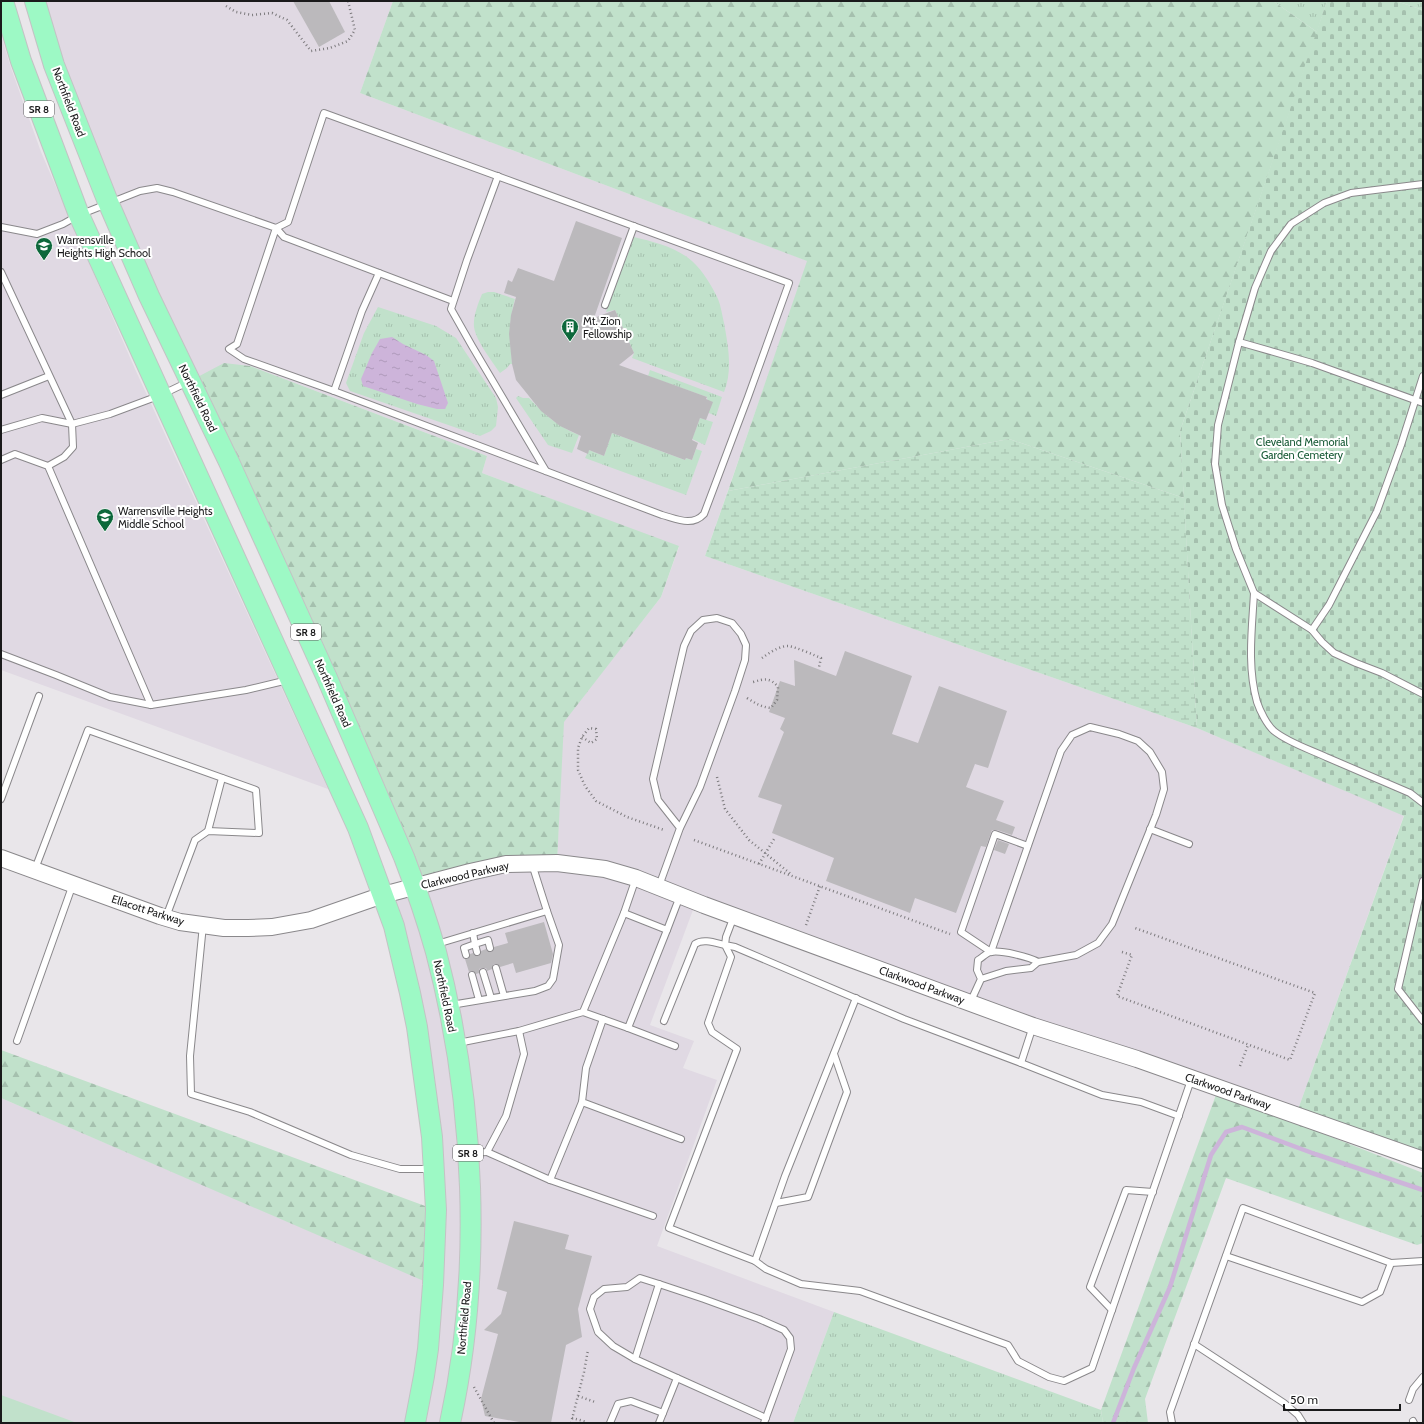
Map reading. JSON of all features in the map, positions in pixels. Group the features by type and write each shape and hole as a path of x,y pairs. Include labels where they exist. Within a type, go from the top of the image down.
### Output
{"main road":[{"name":"SR 8","path":"2,1 9,31 79,215 358,828 394,926 417,1027 428,1102 434,1169 435,1245 431,1318 424,1376 415,1423"},
{"name":"Northfield Road","path":"35,1 54,65 108,202 149,296 229,462 324,670 404,857 433,945 477,1152 470,1208 467,1295 461,1355 450,1423"}],"street":[{"name":"Ellacott Parkway","path":"1,858 166,918 180,922 203,925 248,928 292,924 330,914 383,895 415,887"},
{"name":"Clarkwood Parkway","path":"415,887 506,864 557,862 605,869 636,878 680,896 1033,1026 1192,1078 1423,1160"}],"lane":[{"path":"324,114 498,176 789,283 754,383 704,514 700,519 693,522 683,521 662,515 334,391 244,359 229,349 237,344 276,228 288,222 324,114"},
{"path":"498,176 467,260 452,309 468,340 546,471"},
{"path":"1423,184 1351,193 1324,202 1291,224 1271,251 1255,288 1239,342 1218,425 1215,464 1224,512 1236,548 1254,593 1251,660 1253,682 1258,703 1266,719 1273,730 1303,747 1410,793 1423,803"},
{"path":"1,228 37,234 63,224 108,202 140,191 156,188 173,192 276,228 284,237 453,302"},
{"path":"605,305 634,226"},
{"path":"1,272 72,424 73,447 64,457 48,466"},
{"path":"334,391 360,318 379,273"},
{"path":"1239,342 1312,363 1423,403"},
{"path":"1,395 50,376"},
{"path":"1312,630 1329,605 1377,511 1423,376"},
{"path":"1,430 42,418 72,424 110,414 161,395 190,381"},
{"path":"1,460 15,454 48,466 151,705"},
{"path":"1254,593 1312,630 1334,653 1356,663 1382,672 1423,694"},
{"path":"658,887 680,828 700,787 735,692 745,660 746,645 741,634 732,623 717,618 703,620 691,631 684,646 653,780 658,800 680,828"},
{"path":"1,654 110,697 151,705 246,690 291,680"},
{"path":"1,800 39,696"},
{"path":"970,1003 980,979 976,970 978,960 991,952 1061,751 1072,734 1090,727 1119,734 1138,741 1150,752 1162,772 1164,789 1156,815 1112,924 1098,943 1076,955 1038,962 1031,968 1006,971 980,979"},
{"path":"34,871 88,730 256,790 259,833 208,830"},
{"path":"166,918 195,840 208,830 222,778"},
{"path":"1150,829 1189,844"},
{"path":"1028,846 995,834 961,932 991,952 1032,958 1038,962"},
{"path":"447,1006 535,991 548,986 553,979 559,945 531,862"},
{"path":"583,1012 624,912 636,878"},
{"path":"1423,881 1398,989 1423,1020"},
{"path":"17,1041 72,884"},
{"path":"628,1028 680,896"},
{"path":"433,945 547,911"},
{"path":"624,912 667,930"},
{"path":"734,916 726,937 725,945 731,957 708,1023 712,1032 737,1049 669,1228 755,1261 766,1269 801,1284 860,1292 1008,1345 1018,1361 1049,1377 1064,1381 1092,1368 1192,1078"},
{"path":"203,925 190,1056 190,1094 250,1112 351,1154 400,1169 434,1169"},
{"path":"473,933 477,952"},
{"path":"466,955 464,948 488,940 490,948"},
{"path":"664,1021 695,944 699,941 704,941 735,947 904,1018 1102,1095 1141,1102 1179,1116"},
{"path":"496,968 504,996"},
{"path":"483,972 490,998"},
{"path":"472,975 480,1000"},
{"path":"755,1261 856,998"},
{"path":"454,1044 519,1031 583,1012 675,1046"},
{"path":"550,1180 582,1102 586,1068 603,1019"},
{"path":"1021,1063 1033,1026"},
{"path":"519,1031 524,1054 506,1116 477,1152 550,1180 654,1216"},
{"path":"776,1203 808,1198 846,1092 834,1054"},
{"path":"582,1102 681,1140"},
{"path":"1112,1310 1090,1287 1126,1190 1153,1192"},
{"path":"1172,1423 1170,1412 1243,1208 1391,1263 1423,1262"},
{"path":"1226,1256 1362,1302 1380,1292 1391,1263"},
{"path":"640,1278 658,1284 759,1319 784,1330 790,1338 791,1349 765,1421 635,1359 613,1346 598,1332 590,1309 594,1297 604,1289 627,1287 640,1278"},
{"path":"635,1359 658,1284"},
{"path":"1194,1344 1284,1404 1298,1415 1303,1423"},
{"path":"1409,1400 1413,1389 1423,1377"},
{"path":"659,1423 677,1378"},
{"path":"610,1423 618,1404 631,1400 663,1413"}],"path":[{"path":"226,6 236,12 252,15 272,14 287,20 311,51 330,48 348,41 355,30 348,1"},
{"path":"762,658 772,651 788,646 811,653 821,658 819,667"},
{"path":"747,698 757,705 765,708 771,708 777,700 778,688 773,681 764,679 753,682"},
{"path":"582,738 591,743 597,739 596,729 589,728 582,738 578,748 578,770 585,786 596,801 626,817 664,830"},
{"path":"717,777 725,809 749,840 793,876"},
{"path":"759,864 774,839"},
{"path":"694,840 951,934"},
{"path":"806,925 820,886"},
{"path":"1122,952 1132,955 1117,996 1290,1060 1315,993 1135,928"},
{"path":"1240,1066 1248,1045"},
{"path":"571,1423 588,1350"},
{"path":"473,1385 494,1423"},
{"path":"578,1396 595,1402"},
{"path":"572,1418 587,1422"}],"shaded area":[{"path":"35,1 393,1 360,93 808,261 705,556 1197,728 1404,815 1296,1115 696,902 650,1025 694,1041 683,1068 717,1080 657,1246 834,1312 793,1423 1,1423 1,1098 433,1284 435,1178 383,895 557,862 563,722 661,597 679,547 482,473 487,456 250,366 190,381"},
{"name":"Warrensville Heights Middle School","path":"1,35 11,68 41,152 135,369 328,789 1,670"}],"green space":[{"path":"393,1 1273,1 1317,32 1180,431 1184,498 1009,439 728,491 807,261 360,93"},
{"path":"1273,1 1327,1 1317,32"},
{"name":"Cleveland Memorial Garden Cemetery","path":"1327,1 1396,1 1423,10 1423,1160 1296,1115 1404,816 1197,728 1180,431"},
{"path":"1396,1 1423,1 1423,10"},
{"path":"634,237 664,246 686,256 700,269 710,284 720,305 728,349 729,366 727,384 724,392 632,358 634,353 615,310 606,312"},
{"path":"494,292 515,299 510,324 512,364 500,373 481,345 475,333 474,327 477,306 482,294"},
{"path":"378,307 436,326 456,338 496,398 498,407 496,426 491,431 480,436 350,391 346,383 364,333"},
{"path":"224,363 250,366 487,456 482,473 679,546 661,597 564,722 557,863 415,887 190,381"},
{"path":"650,370 722,397 716,416 709,413 707,397 648,376"},
{"path":"518,396 529,398 552,420 571,432 579,435 572,453 548,445 516,398"},
{"path":"700,418 713,422 705,445 692,439"},
{"path":"612,433 685,460 686,458 692,460 696,449 702,451 686,495 585,458 589,450 604,456"},
{"path":"1009,439 1184,498 1197,728 705,556 728,491"},
{"path":"1,1050 436,1210 433,1285 1,1098"},
{"path":"1217,1092 1423,1173 1423,1243 1417,1245 1226,1178 1145,1399 1148,1423 1103,1423 1101,1410"},
{"path":"834,1312 1101,1410 1103,1423 793,1423"},
{"path":"1,1395 77,1423 1,1423"}],"water":[{"path":"392,337 426,355 434,361 448,403 445,409 437,409 417,404 363,386 361,379 372,353 380,339"}],"building":[{"path":"293,1 329,1 345,32 319,47"},
{"name":"Mt. Zion Fellowship","path":"576,221 622,238 594,318 615,310 634,353 619,365 707,397 706,399 713,402 706,420 700,418 692,440 698,443 692,460 686,458 685,460 612,433 604,456 589,450 588,454 577,449 581,436 560,426 541,411 516,380 512,364 509,334 511,315 516,297 504,293 508,280 512,282 518,268 554,281"},
{"path":"845,651 912,676 892,734 918,743 939,686 1007,711 988,768 975,764 966,787 1004,801 996,820 1015,827 1012,835 997,830 992,830 986,847 981,846 956,913 915,898 910,913 826,881 834,858 772,833 782,805 758,797 784,732 780,729 785,718 769,712 780,681 795,686 794,660 836,676"},
{"path":"998,840 1009,844 1005,854 994,850"},
{"path":"544,922 553,954 551,963 516,973 513,963 500,967 497,964 494,964 492,969 487,971 486,968 482,968 479,969 479,973 476,974 473,971 469,972 465,959 469,958 470,954 473,953 475,956 478,956 481,954 481,951 486,949 488,952 491,952 494,950 494,947 508,943 505,933"},
{"path":"514,1221 569,1235 565,1249 592,1256 578,1309 582,1337 566,1345 551,1423 525,1423 485,1416 481,1399 498,1334 484,1330 501,1314 507,1292 497,1289"}],"waterway":[{"path":"1113,1423 1134,1368 1170,1287 1211,1155 1226,1132 1242,1127 1315,1154 1423,1190"}],"place":[{"name":"Warrensville Heights High School","path":"44,261"},
{"name":"Mt. Zion Fellowship","path":"570,342"},
{"name":"Warrensville Heights Middle School","path":"105,532"}]}
